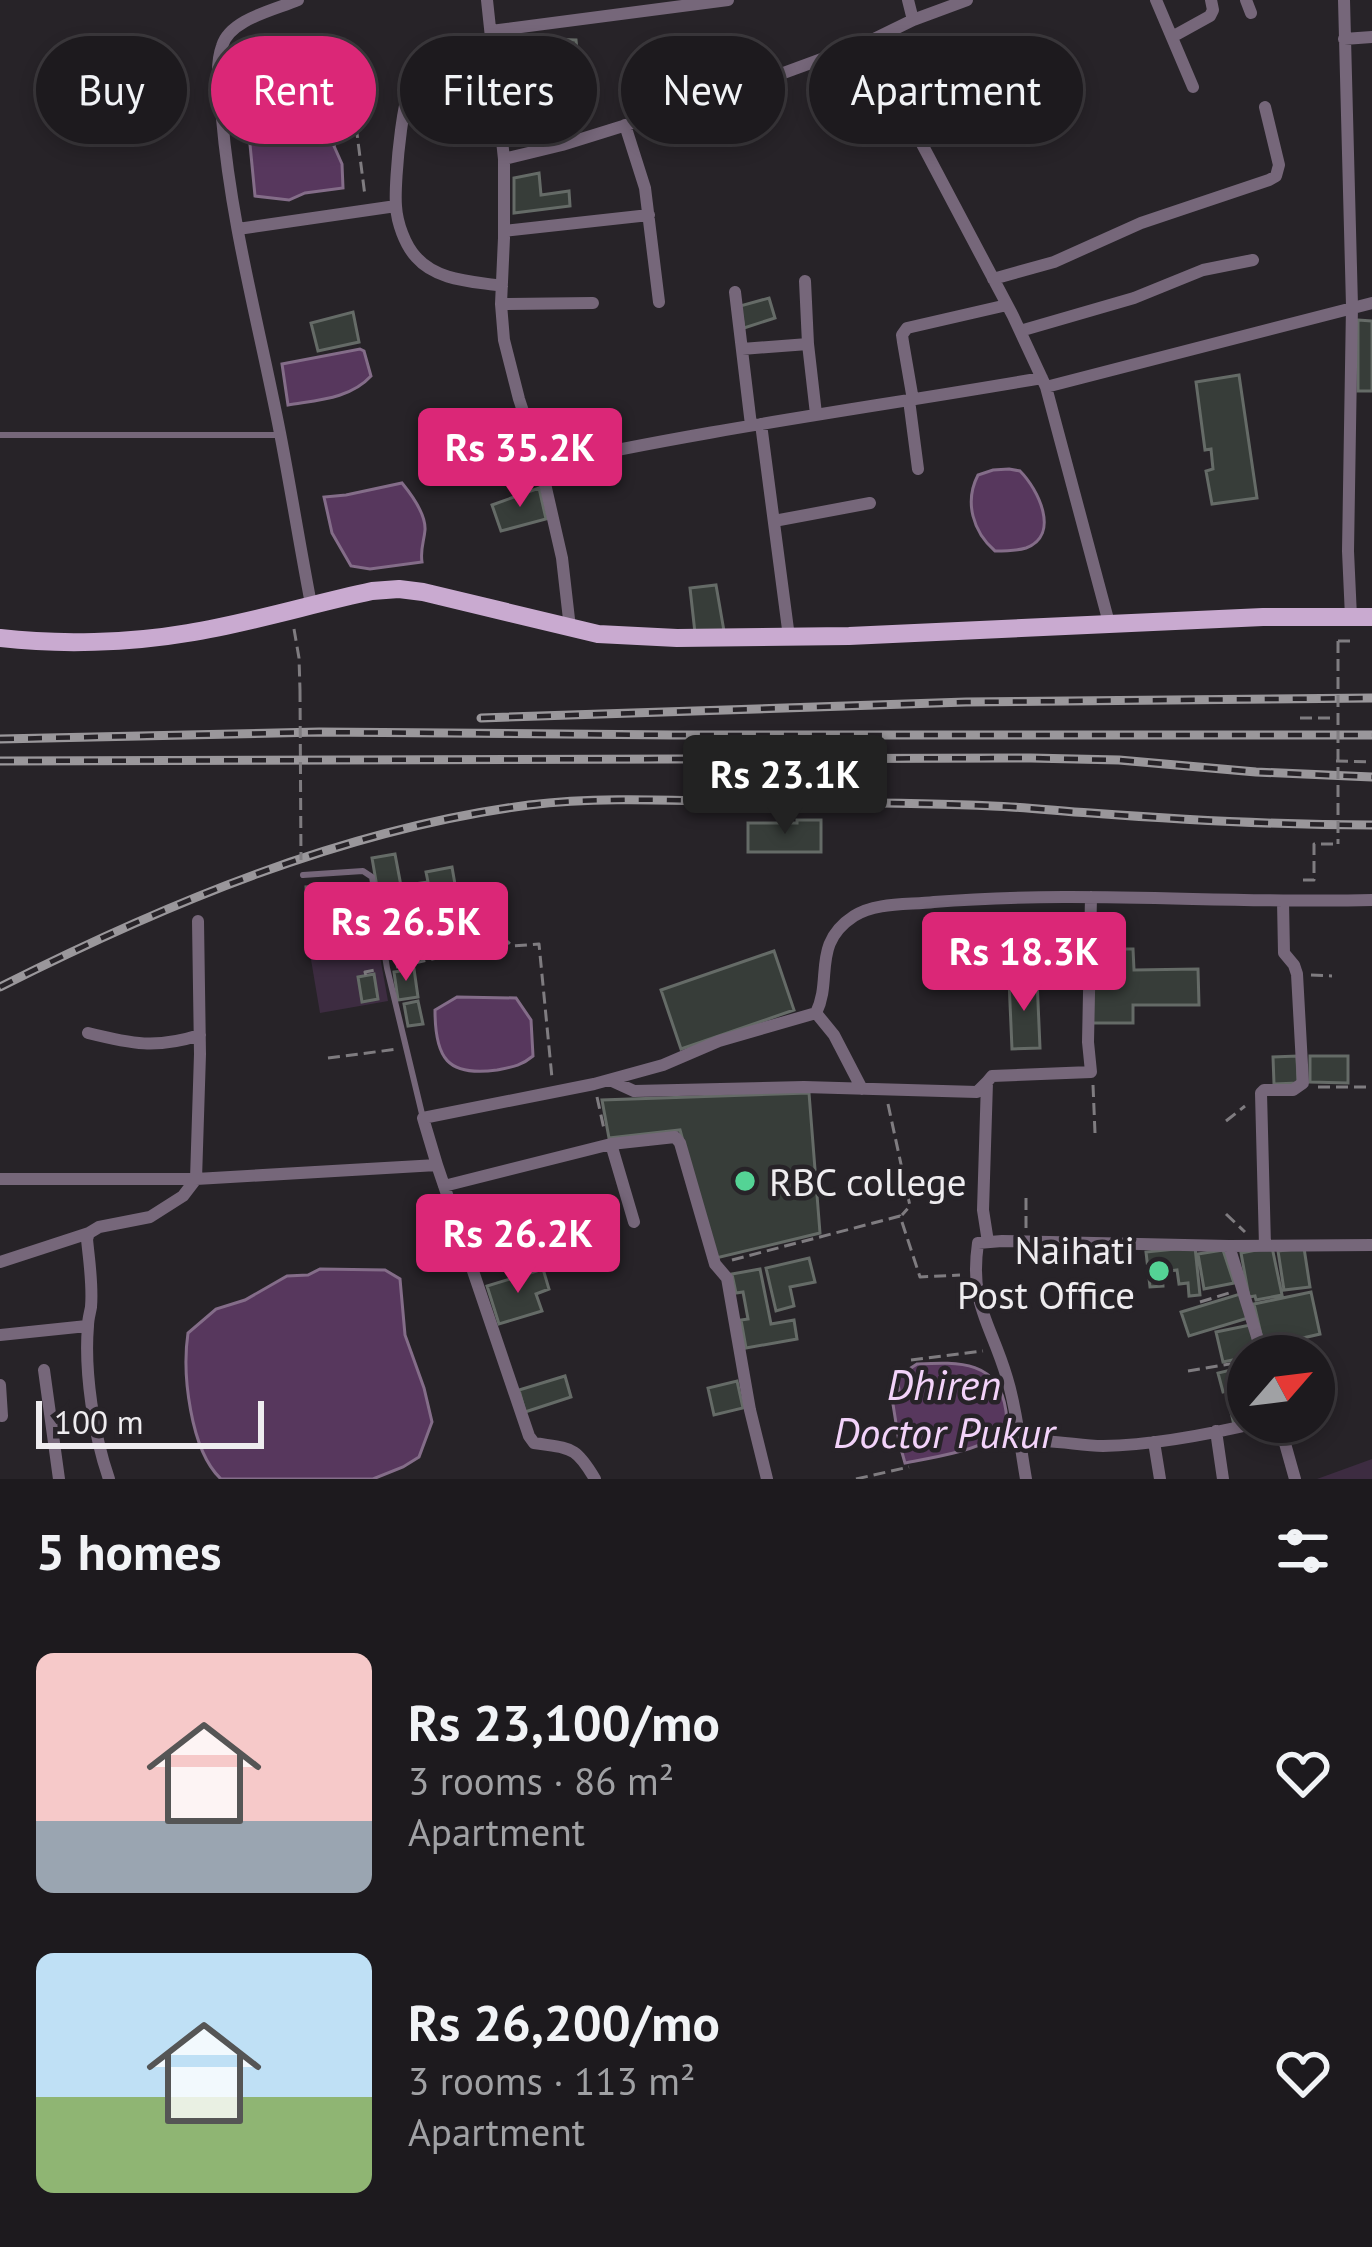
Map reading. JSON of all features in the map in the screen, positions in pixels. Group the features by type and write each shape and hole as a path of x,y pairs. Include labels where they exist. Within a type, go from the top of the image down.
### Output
{"main road":[{"path":"0,638 120,640 191,633 372,591 399,589 598,634 677,638 1372,617"}],"street":[{"path":"298,0 226,36 218,72 238,230 311,604"},
{"path":"487,0 492,36"},
{"path":"491,31 728,0"},
{"path":"908,0 913,20"},
{"path":"882,36 967,0"},
{"path":"1156,0 1193,87"},
{"path":"1172,38 1210,16 1211,0"},
{"path":"1344,0 1352,306 1351,617"},
{"path":"1344,39 1372,37"},
{"path":"993,280 1054,262 1141,223 1276,176 1280,165 1265,106"},
{"path":"504,159 621,125"},
{"path":"400,137 396,206 409,247 429,269 446,277 502,286"},
{"path":"503,144 501,304 511,369 541,466 562,558 570,628"},
{"path":"632,144 649,215 659,302"},
{"path":"921,144 1044,382 1109,623"},
{"path":"238,230 396,206"},
{"path":"504,231 649,215"},
{"path":"1020,331 1134,298 1204,270 1253,260"},
{"path":"805,281 816,414"},
{"path":"735,292 789,637"},
{"path":"501,304 592,303"},
{"path":"541,466 756,424 1044,382 1372,303"},
{"path":"918,470 902,335 907,328 1007,305"},
{"path":"742,349 808,344"},
{"path":"774,521 870,502"},
{"path":"1303,880 1303,901"},
{"path":"595,1479 572,1449 534,1443 529,1436 423,1118 594,1084 663,1065 719,1041 804,1019 816,1013 823,991 824,956 835,934 854,916 878,906 996,897 1372,900"},
{"path":"609,1079 634,1091 804,1087 976,1092 992,1076 1092,1078 1088,1042 1091,897"},
{"path":"1262,1245 1261,1094 1293,1090 1303,1083 1297,974 1284,953 1283,901"},
{"path":"0,1262 99,1227 149,1217 183,1196 196,1179 198,921"},
{"path":"816,1013 834,1035 862,1089"},
{"path":"88,1033 152,1045 200,1035"},
{"path":"987,1082 983,1210 988,1242"},
{"path":"444,1186 609,1144 675,1137 716,1264 727,1278 749,1410 767,1479"},
{"path":"609,1144 634,1222"},
{"path":"0,1179 196,1179 437,1165"},
{"path":"89,1233 91,1391 109,1479"},
{"path":"1026,1479 1008,1379 980,1306 974,1274 978,1243 1372,1245"},
{"path":"1228,1246 1256,1335"},
{"path":"0,1335 88,1326"},
{"path":"44,1370 59,1479"},
{"path":"0,1385 2,1416"},
{"path":"1019,1444 1048,1440 1101,1446 1227,1429"},
{"path":"1216,1431 1223,1479"},
{"path":"1154,1442 1160,1479"},
{"path":"1285,1443 1295,1479"}],"lane":[{"path":"0,436 280,435"},
{"path":"303,874 370,874 386,968 423,1118"}],"path":[{"path":"358,144 367,210"},
{"path":"291,610 299,658 301,860"},
{"path":"1303,880 1314,880 1314,844 1338,844 1338,641 1352,640"},
{"path":"1300,718 1336,718"},
{"path":"1336,761 1372,762"},
{"path":"366,975 451,955 469,943 539,944 553,1092"},
{"path":"1297,974 1332,976"},
{"path":"328,1058 406,1048"},
{"path":"1092,1078 1095,1132"},
{"path":"594,1084 609,1144"},
{"path":"1298,1087 1372,1087"},
{"path":"716,1264 900,1216 910,1206 886,1090"},
{"path":"1226,1121 1261,1094"},
{"path":"1025,1241 1026,1196"},
{"path":"1226,1214 1262,1245"},
{"path":"900,1216 920,1276 974,1274"},
{"path":"1200,1302 1242,1289"},
{"path":"910,1360 996,1349"},
{"path":"1188,1371 1227,1364"},
{"path":"856,1479 909,1467"}],"shaded area":[{"path":"372,912 388,1001 320,1013 305,924"},
{"path":"1372,1459 1372,1479 1317,1479"}],"water":[{"path":"250,144 335,144 343,188 289,200 255,196"},
{"path":"360,349 371,376 363,384 332,397 288,405 282,364"},
{"path":"1020,471 1033,489 1044,523 1037,542 995,551 976,526 972,496 978,475"},
{"path":"402,483 423,517 422,562 370,569 351,566 332,533 324,497"},
{"path":"457,997 516,998 531,1020 533,1056 512,1067 480,1071 447,1061 438,1041 435,1010"},
{"path":"320,1269 385,1270 400,1279 405,1335 432,1422 419,1457 373,1479 221,1479 195,1431 186,1369 188,1333 216,1309 245,1300 287,1276"},
{"name":"Dhiren Doctor Pukur","path":"948,1363 986,1373 1002,1394 1003,1431 966,1450 905,1463 892,1398 899,1390 897,1377 917,1364"}],"building":[{"path":"539,173 541,195 569,191 570,206 514,213 514,178"},
{"path":"769,298 775,318 744,328 740,306"},
{"path":"353,312 359,342 318,351 311,323"},
{"path":"1358,320 1372,321 1372,391 1358,391"},
{"path":"1239,375 1257,498 1212,504 1206,471 1213,469 1211,449 1205,450 1196,382"},
{"path":"539,488 546,519 501,531 492,505"},
{"path":"716,585 724,631 695,633 690,588"},
{"path":"821,820 821,852 748,852 748,823"},
{"path":"395,854 401,886 428,882 426,872 452,867 465,942 437,947 430,908 408,912 413,941 387,945 372,858"},
{"path":"325,886 326,918 307,919 306,887"},
{"path":"1092,949 1133,949 1134,970 1198,969 1199,1005 1133,1005 1133,1023 1092,1023"},
{"path":"774,951 794,1010 681,1049 661,990"},
{"path":"414,969 418,997 398,1000 394,972"},
{"path":"374,974 378,999 362,1002 358,977"},
{"path":"1037,979 1040,1048 1012,1049 1009,980"},
{"path":"418,1001 423,1024 408,1026 404,1004"},
{"path":"1297,1056 1298,1083 1274,1084 1273,1057"},
{"path":"1310,1056 1348,1056 1348,1083 1310,1082"},
{"path":"809,1093 820,1233 716,1258 680,1130 609,1138 602,1100"},
{"name":"Naihati Post Office","path":"1195,1247 1200,1295 1189,1296 1188,1283 1179,1284 1177,1270 1162,1272 1163,1286 1150,1287 1146,1252"},
{"path":"1272,1247 1282,1295 1256,1300 1249,1297 1241,1253"},
{"path":"1304,1248 1310,1287 1284,1290 1278,1251"},
{"path":"1223,1250 1234,1283 1204,1289 1198,1254"},
{"path":"809,1258 815,1282 790,1287 794,1306 776,1311 766,1268"},
{"path":"543,1269 549,1289 536,1294 542,1311 499,1324 487,1286"},
{"path":"760,1269 771,1324 794,1320 797,1339 746,1348 743,1292 736,1293 732,1274"},
{"path":"1311,1292 1320,1334 1261,1335 1254,1304"},
{"path":"1240,1294 1248,1318 1189,1336 1181,1312"},
{"path":"1250,1325 1252,1335 1227,1335 1227,1361 1223,1362 1216,1332"},
{"path":"1227,1371 1227,1391 1223,1392 1218,1373"},
{"path":"565,1376 571,1397 525,1412 519,1390"},
{"path":"737,1381 743,1408 714,1415 708,1388"}],"railway":[{"path":"481,718 966,702 1372,698"},
{"path":"0,739 319,732 1372,735"},
{"path":"0,761 1031,758 1372,777"},
{"path":"0,987 126,927 257,874 392,832 529,805 614,800 933,804 1232,822 1372,825"}],"place":[{"name":"RBC college","path":"745,1181"},
{"name":"Naihati Post Office","path":"1159,1271"}]}
